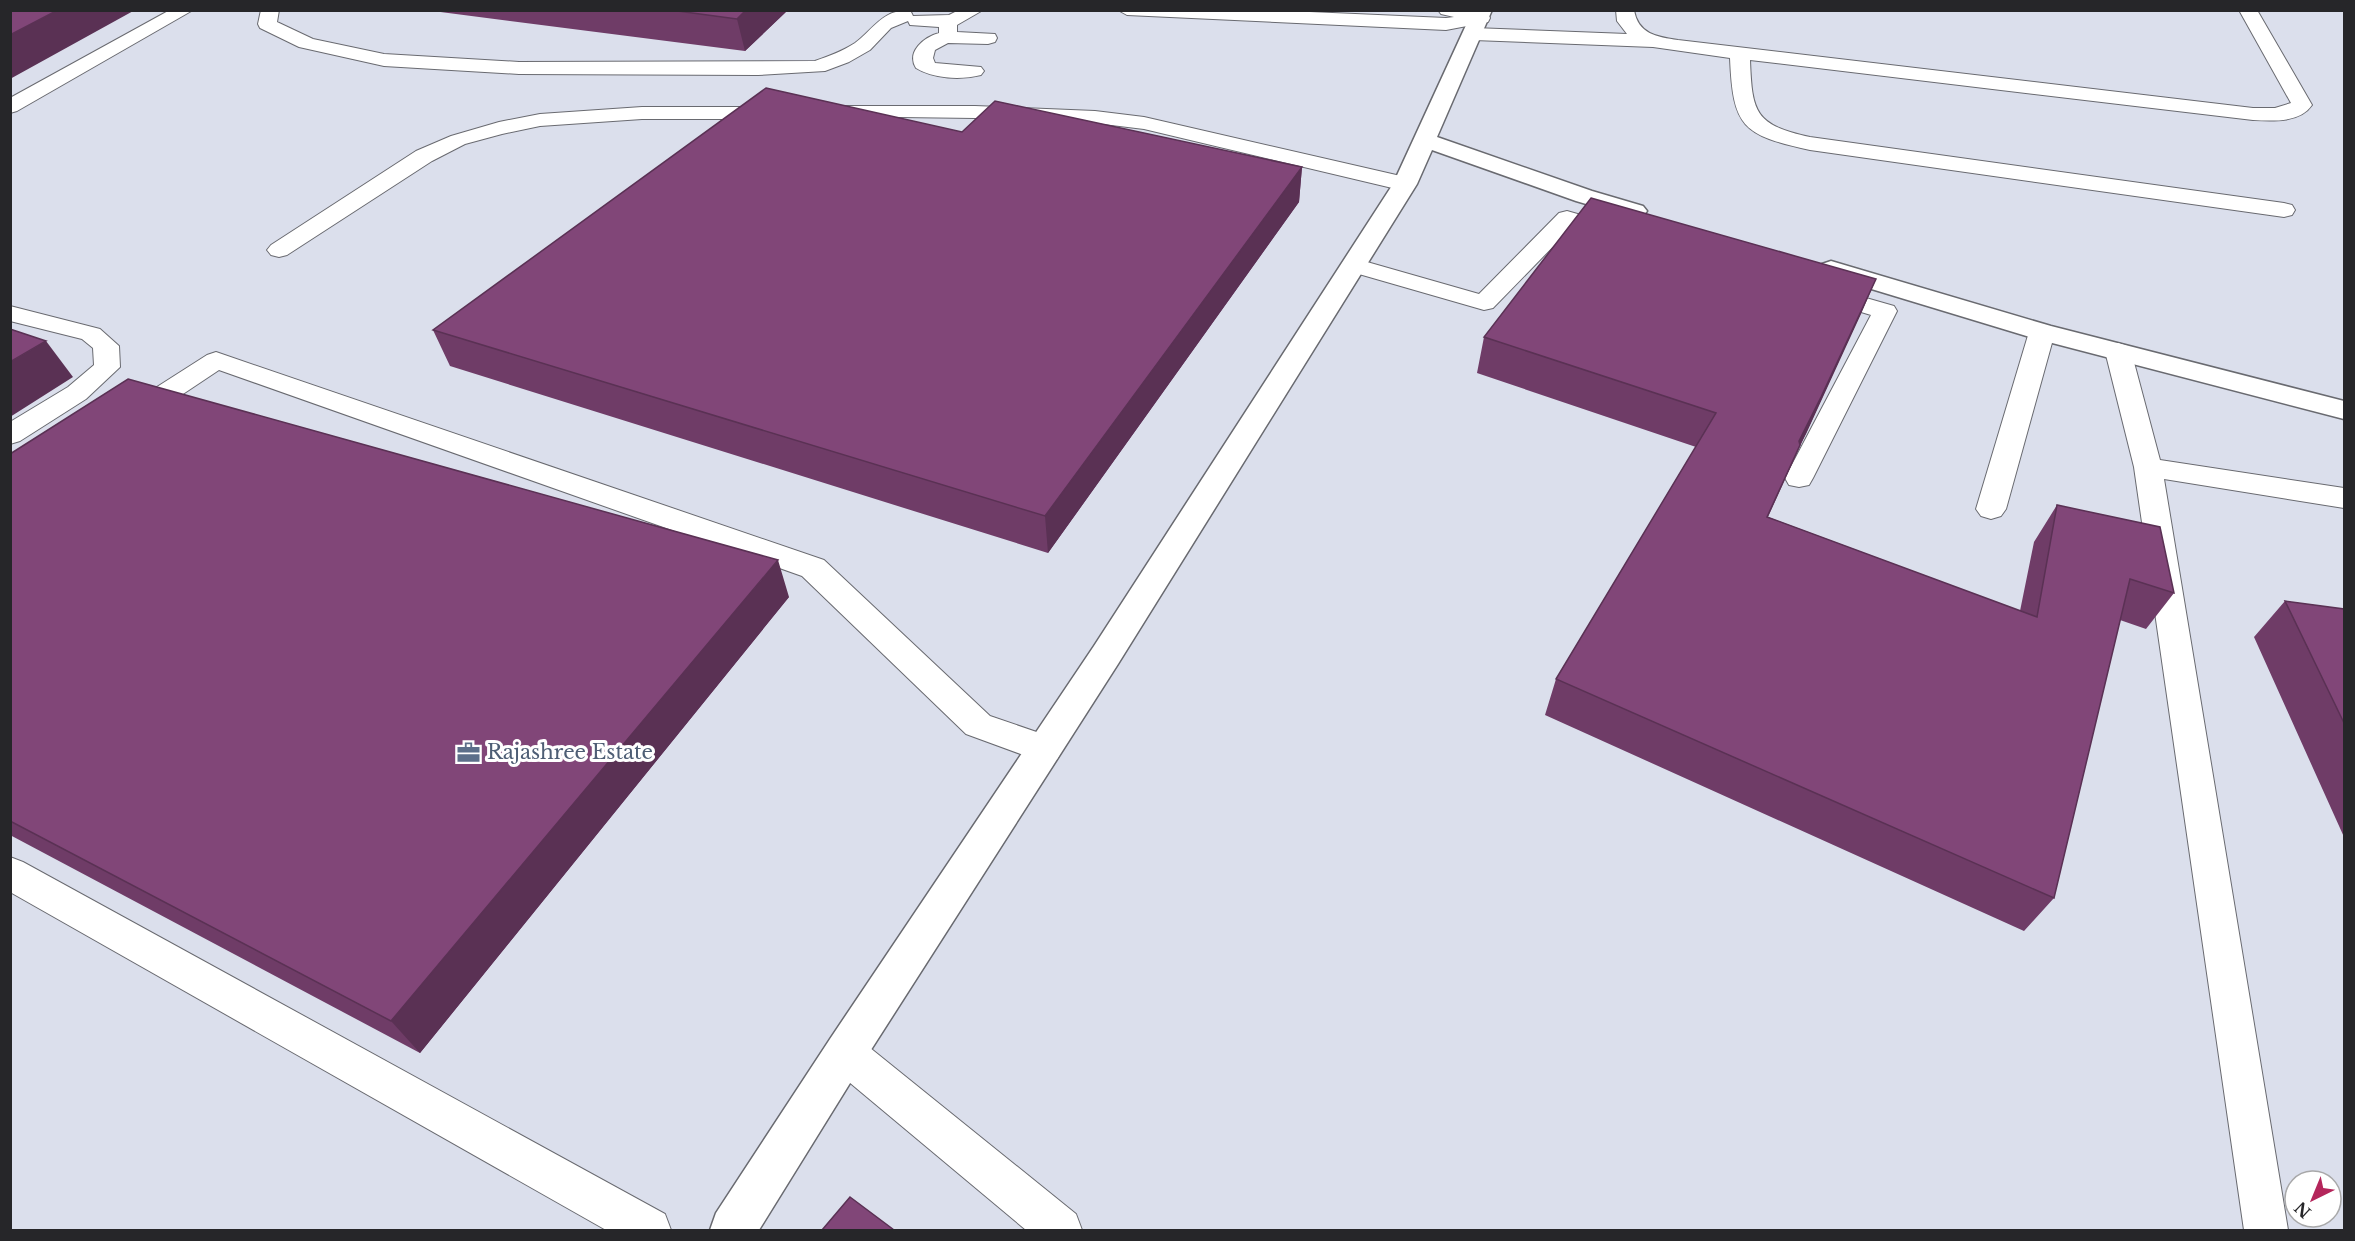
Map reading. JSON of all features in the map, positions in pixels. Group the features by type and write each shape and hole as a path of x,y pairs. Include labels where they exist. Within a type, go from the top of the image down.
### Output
{"street":[{"path":"733,1230 845,1053 1045,749 1405,184 1479,21"},
{"path":"1425,140 1584,196 1653,216"},
{"path":"1809,276 2118,351 2344,410"}],"lane":[{"path":"10,107 184,10"},
{"path":"270,10 267,24 306,43 344,53 384,60 531,68 818,67 842,58 863,46 884,24 901,13 948,29 988,38"},
{"path":"974,10 927,45 924,50 923,64 928,68 939,70 974,71"},
{"path":"1127,10 1446,24 1479,21 1655,41 1740,55 2223,110 2275,114 2296,111 2302,105 2248,10"},
{"path":"1447,10 1479,21"},
{"path":"1625,10 1629,28 1638,36 1655,41"},
{"path":"1740,55 1745,110 1752,121 1764,130 1789,139 1853,150 2284,210"},
{"path":"279,250 424,156 458,140 499,128 540,120 642,113 975,112 1095,117 1135,121 1405,184"},
{"path":"1353,265 1484,303 1567,218 1635,238"},
{"path":"1799,478 1885,311 1809,276"},
{"path":"10,313 91,334 106,346 107,367 77,393 10,435"},
{"path":"1991,509 2042,332"},
{"path":"2118,351 2148,467 2266,1230"},
{"path":"108,430 216,360 813,567 978,725 1045,749"},
{"path":"2148,467 2344,498"},
{"path":"10,873 649,1230"},
{"path":"845,1053 1060,1230"}],"shaded area":[{"path":"10,11 2344,11 2344,1230 11,1230"}],"building":[{"path":"10,10 58,10 10,35"},
{"path":"670,10 746,10 737,19"},
{"path":"766,88 962,132 995,101 1302,167 1045,516 433,330"},
{"path":"1591,198 1876,279 1799,441 1800,445 1767,517 2037,617 2057,505 2160,527 2174,593 2130,579 2054,898 1556,679 1716,413 1484,337"},
{"path":"10,329 46,341 10,362"},
{"path":"128,379 778,560 391,1021 10,821 10,454"},
{"path":"2285,601 2344,609 2344,723"},
{"path":"850,1197 894,1230 822,1230"}],"place":[{"name":"Rajashree Estate","path":"469,752"}]}
